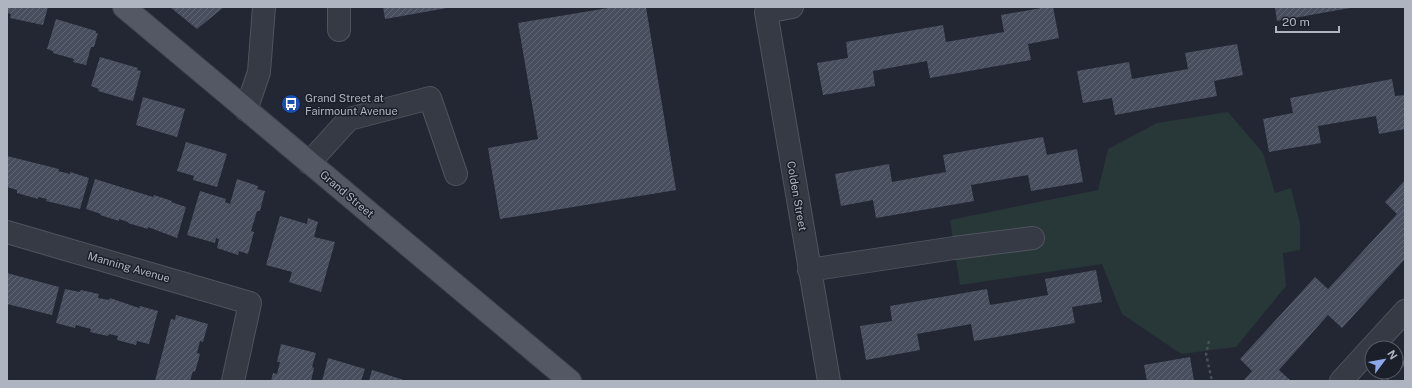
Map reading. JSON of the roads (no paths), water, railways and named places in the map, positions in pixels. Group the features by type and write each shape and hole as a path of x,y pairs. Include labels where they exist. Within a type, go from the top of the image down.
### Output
{"main road":[{"name":"Grand Street","path":"124,7 570,381"}],"street":[{"path":"246,110 259,72 264,7"},
{"path":"339,7 339,30"},
{"name":"Colden Street","path":"792,7 766,12 829,381"},
{"path":"309,163 349,119 430,98 456,174"},
{"name":"Manning Avenue","path":"7,232 250,303 233,381"},
{"path":"810,270 1033,238"},
{"path":"1341,381 1405,311"}],"place":[{"name":"Grand Street at Fairmount Avenue","path":"291,104"}]}
